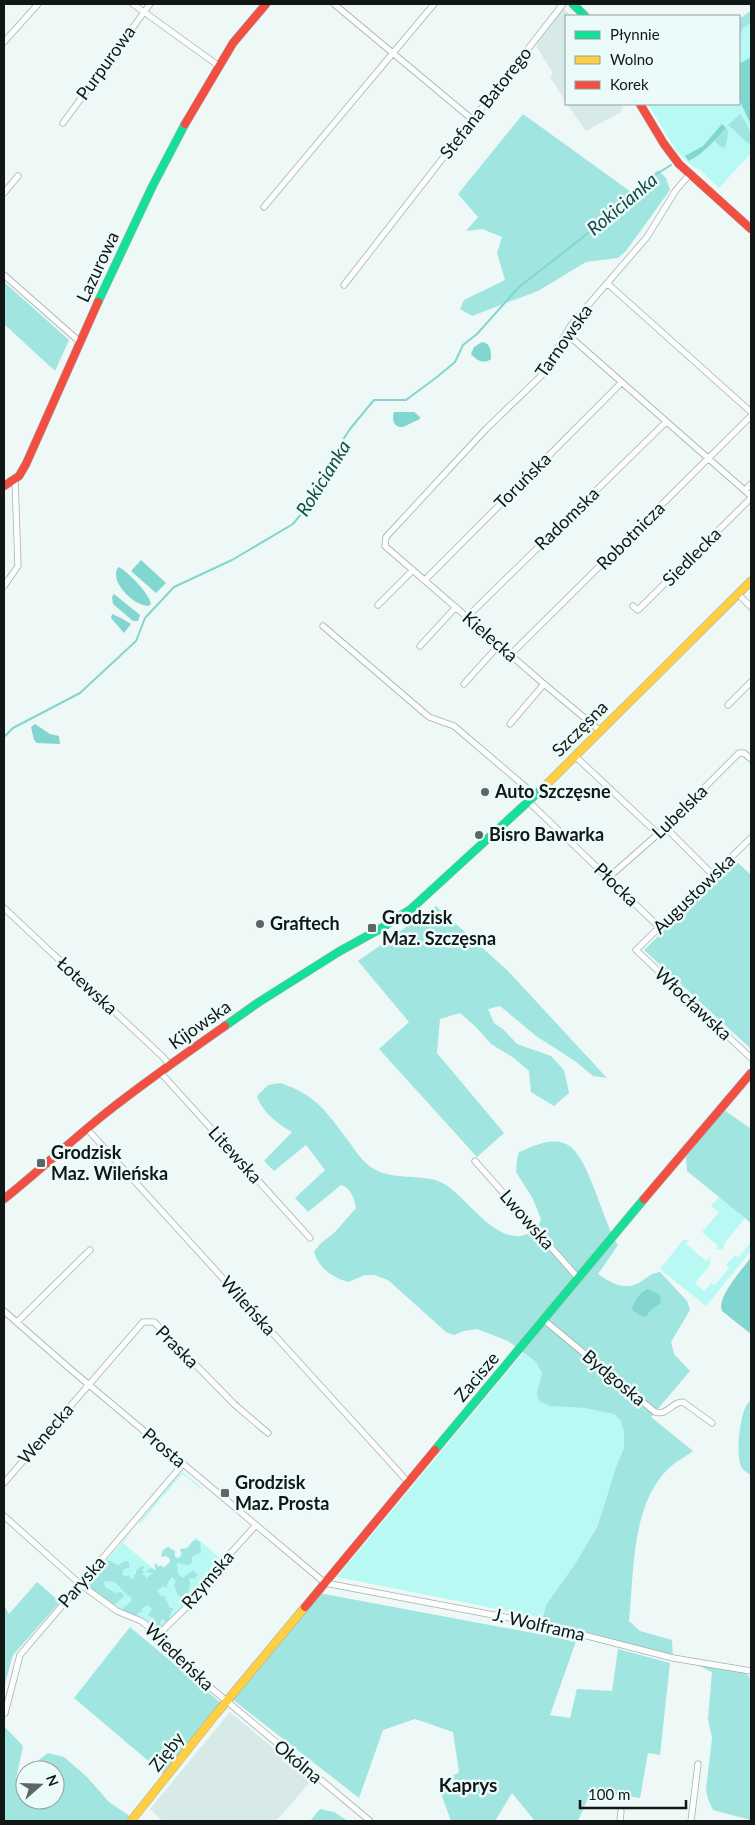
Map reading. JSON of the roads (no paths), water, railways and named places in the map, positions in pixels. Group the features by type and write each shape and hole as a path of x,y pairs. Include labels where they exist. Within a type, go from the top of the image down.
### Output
{"street":[{"path":"4,42 38,4"},
{"path":"133,4 221,62"},
{"name":"Purpurowa","path":"63,123 150,4"},
{"name":"Lazurowa","path":"4,486 15,479 26,464 152,187 221,62 239,35 266,4"},
{"path":"334,4 472,120"},
{"path":"264,207 434,4"},
{"name":"Stefana Batorego","path":"344,285 563,4"},
{"path":"573,4 585,15"},
{"path":"641,105 670,152 690,174 751,229"},
{"name":"Tarnowska","path":"384,541 486,429 515,399 536,382 573,323 647,237 676,190 690,174"},
{"path":"4,193 18,176"},
{"path":"4,275 80,342"},
{"path":"608,284 751,412"},
{"path":"567,334 751,497"},
{"name":"Toruńska","path":"425,580 622,383"},
{"name":"Robotnicza","path":"510,654 751,416"},
{"name":"Radomska","path":"467,617 666,422"},
{"path":"4,586 18,566 15,479"},
{"path":"745,490 751,484"},
{"name":"Siedlecka","path":"633,606 638,610 751,497"},
{"name":"Kielecka","path":"384,541 385,546 600,730"},
{"path":"378,606 413,570"},
{"name":"Szczęsna","path":"428,896 529,802 751,581"},
{"path":"738,594 751,606"},
{"path":"420,646 456,606"},
{"path":"323,626 428,717 454,726 535,795"},
{"path":"464,684 499,645"},
{"path":"728,705 751,682"},
{"path":"510,724 544,684"},
{"name":"Lubelska","path":"608,878 665,828 739,753 744,753 751,759"},
{"path":"575,756 658,834"},
{"name":"Płocka","path":"529,802 659,927"},
{"path":"665,828 713,875"},
{"name":"Augustowska","path":"636,950 751,838"},
{"name":"Kijowska","path":"4,1199 169,1065 259,1002 338,952 380,929 428,896"},
{"name":"Łotewska","path":"4,908 164,1058 169,1065"},
{"name":"Włocławska","path":"636,950 751,1058"},
{"name":"Litewska","path":"160,1072 310,1238"},
{"name":"Zacisze","path":"227,1701 751,1072"},
{"name":"Wileńska","path":"88,1130 408,1482"},
{"name":"Lwowska","path":"476,1161 579,1279"},
{"path":"17,1322 90,1250"},
{"name":"Prosta","path":"4,1311 325,1583"},
{"name":"Bydgoska","path":"544,1320 655,1412 665,1412 677,1402 683,1402 712,1423"},
{"name":"Praska","path":"89,1384 143,1322 154,1322 234,1404 268,1433"},
{"name":"Wenecka","path":"4,1483 89,1384"},
{"name":"Paryska","path":"5,1713 20,1655 183,1464"},
{"name":"Wiedeńska","path":"4,1516 80,1584 117,1611 141,1621 160,1635 168,1652 227,1701"},
{"name":"Rzymska","path":"160,1635 197,1597 211,1575 256,1525"},
{"name":"J. Wolframa","path":"325,1583 541,1624 673,1658 751,1671"},
{"name":"Zięby","path":"131,1821 227,1701"},
{"name":"Okólna","path":"227,1701 370,1821"},
{"path":"691,1821 698,1764"},
{"path":"620,1821 621,1811"}],"waterway":[{"name":"Rokicianka","path":"4,737 13,728 80,693 136,641 145,618 174,587 232,560 293,524 312,501 328,463 350,429 374,400 406,400 437,377 455,362 463,345 477,334 519,287 605,220 652,177 671,165"}],"place":[{"name":"Auto Szczęsne","path":"485,792"},
{"name":"Bisro Bawarka","path":"479,835"},
{"name":"Graftech","path":"260,924"},
{"name":"Grodzisk Maz. Szczęsna","path":"372,928"},
{"name":"Grodzisk Maz. Wileńska","path":"41,1163"},
{"name":"Grodzisk Maz. Prosta","path":"225,1493"}],"district":[{"name":"Kaprys","path":"468,1785"}]}
